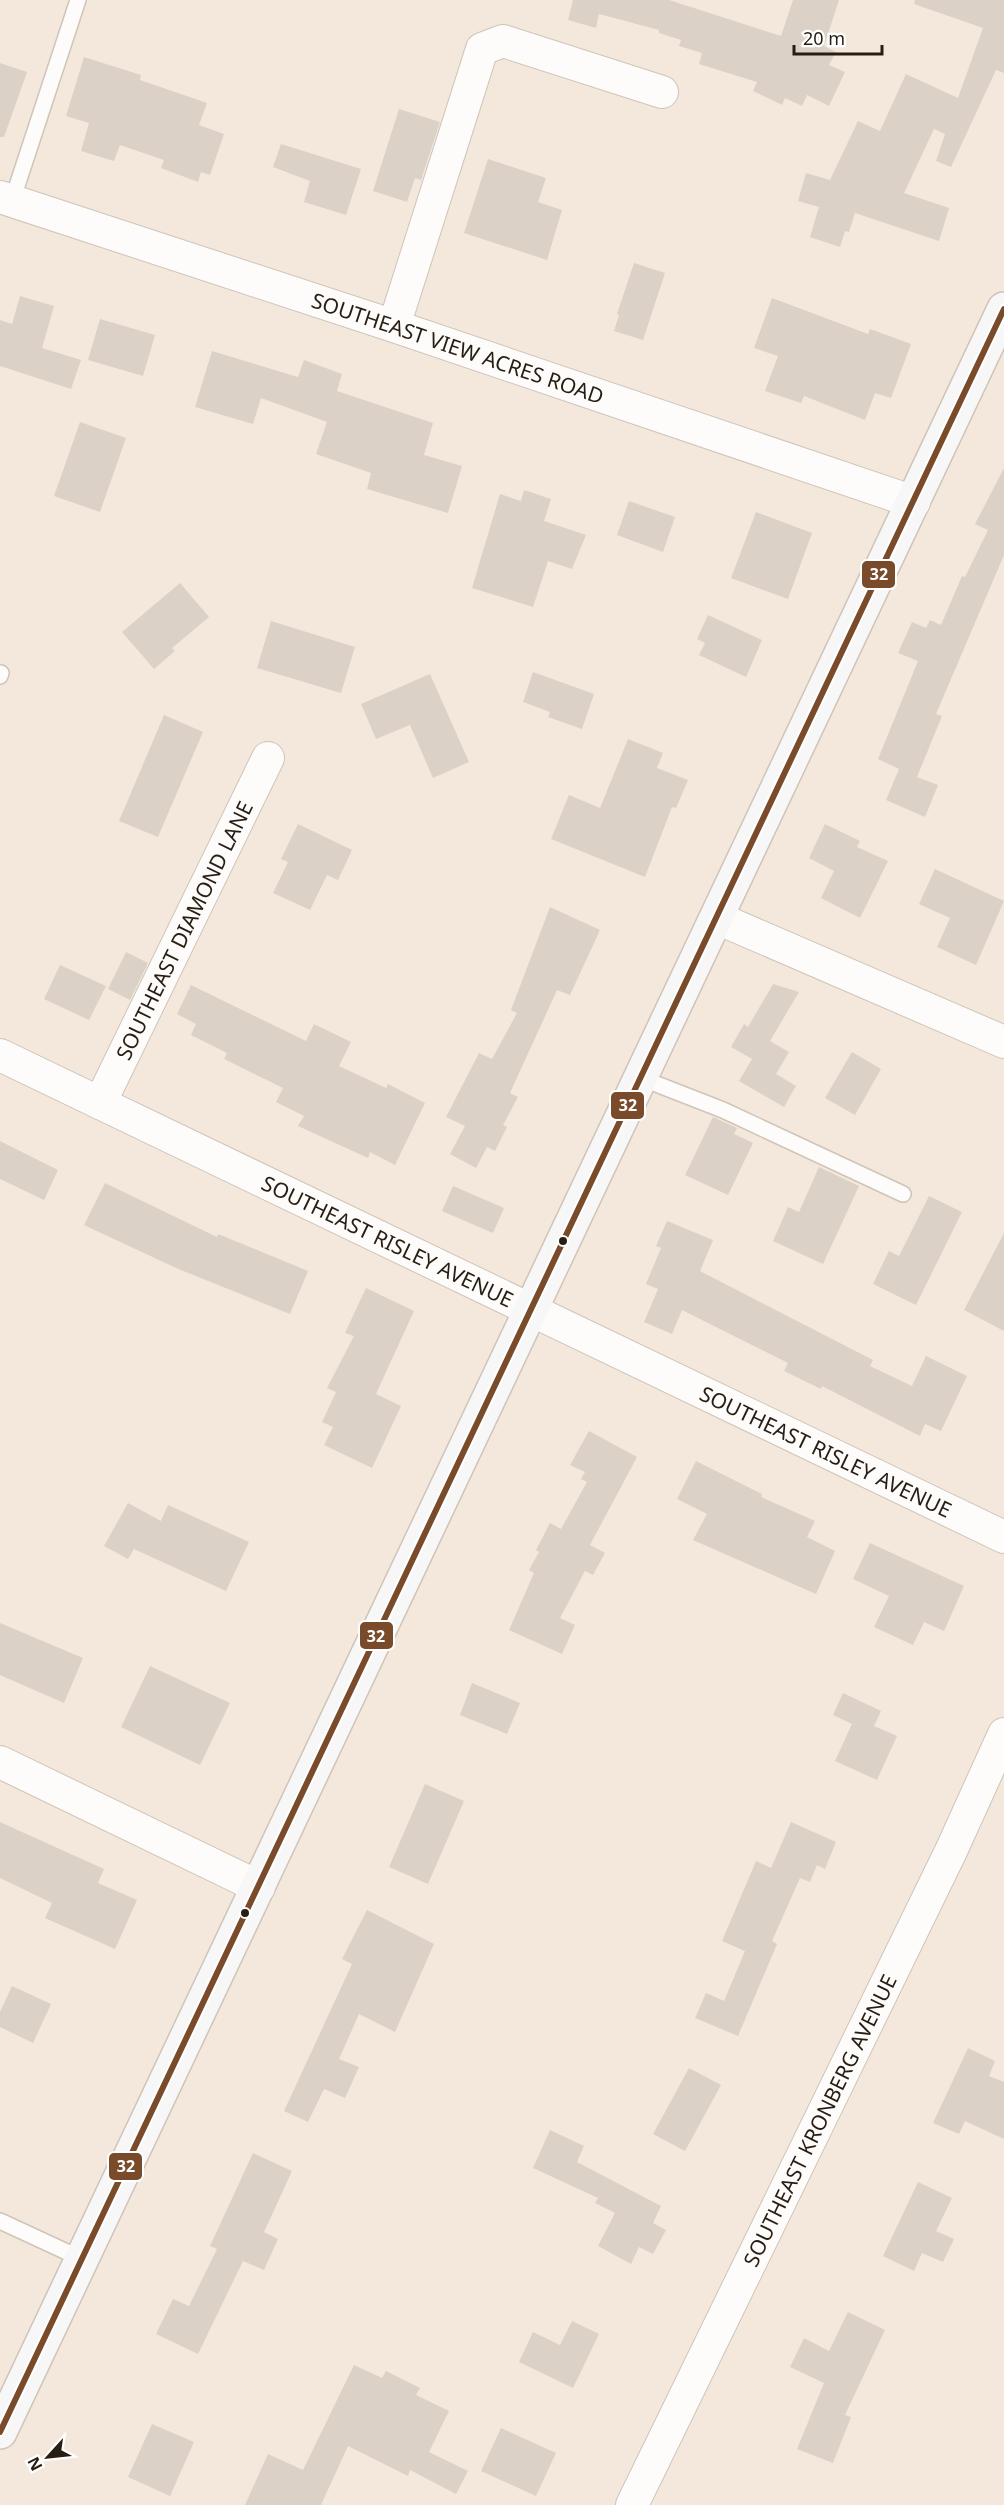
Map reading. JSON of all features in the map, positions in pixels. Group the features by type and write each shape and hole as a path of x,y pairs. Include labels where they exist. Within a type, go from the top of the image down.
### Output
{"main road":[{"path":"0,2432 1004,309"}],"street":[{"path":"394,326 482,50 492,43 503,41 662,92"},
{"name":"SOUTHEAST VIEW ACRES ROAD","path":"6,199 394,326 914,502"},
{"name":"SOUTHEAST DIAMOND LANE","path":"100,1103 268,758"},
{"path":"717,918 1004,1042"},
{"name":"SOUTHEAST RISLEY AVENUE","path":"0,1055 1004,1537"},
{"name":"SOUTHEAST KRONBERG AVENUE","path":"632,2505 951,1851 1004,1734"},
{"path":"0,1762 259,1887"}],"lane":[{"path":"6,199 78,0"},
{"path":"641,1078 723,1110 903,1194"},
{"path":"0,2221 82,2259"}],"building":[{"path":"573,0 669,0 781,36 793,0 839,0 824,46 836,52 829,65 845,72 829,106 807,95 802,106 785,98 782,105 753,91 757,82 699,64 702,53 679,46 681,40 659,33 659,30 599,14 596,28 568,20"},
{"path":"915,0 1004,0 1004,73 996,70 951,167 936,161 945,134 934,129 904,193 949,208 939,241 855,213 849,232 845,231 840,247 810,237 819,207 798,201 806,173 830,180 858,121 880,131 906,74 958,98 983,28 914,4"},
{"path":"84,57 141,75 140,80 207,103 199,125 224,134 210,175 201,172 198,182 161,168 164,160 120,145 114,161 81,151 89,123 66,116"},
{"path":"0,63 27,72 4,137 0,137"},
{"path":"399,109 440,122 421,180 415,178 407,202 373,191"},
{"path":"281,144 361,169 346,215 304,202 310,181 273,167"},
{"path":"488,159 546,178 538,202 562,210 547,260 464,233"},
{"path":"634,263 665,273 643,340 614,331 619,315 617,314"},
{"path":"20,296 54,306 42,348 81,360 71,389 0,366 0,320 12,324"},
{"path":"772,298 868,334 870,329 911,344 891,398 875,393 865,420 804,396 801,403 765,391 778,356 754,348"},
{"path":"100,319 155,335 143,376 88,360"},
{"path":"212,351 298,377 304,360 342,374 337,391 433,423 424,455 462,466 448,513 367,489 371,473 316,454 327,422 261,398 253,424 195,407"},
{"path":"80,422 126,438 100,512 54,496"},
{"path":"1004,468 1004,555 936,714 942,716 917,777 938,785 925,817 886,800 899,769 878,759 918,661 898,653 912,622 926,628 930,620 941,625 962,576 965,577 988,530 975,524"},
{"path":"524,490 551,499 544,521 586,535 572,569 548,561 533,607 472,588 500,494 521,501"},
{"path":"629,501 675,517 663,552 617,535"},
{"path":"756,512 812,533 788,599 731,578"},
{"path":"180,583 209,617 172,648 175,651 154,669 122,632"},
{"path":"708,615 762,640 746,677 699,655 705,643 697,639"},
{"path":"271,621 355,647 341,693 257,668"},
{"path":"533,672 594,694 582,729 548,717 550,712 523,702"},
{"path":"430,674 469,762 433,778 410,725 376,739 361,704"},
{"path":"164,715 203,732 158,837 119,821"},
{"path":"628,739 663,753 657,768 688,780 676,808 672,807 645,877 551,839 569,795 600,808"},
{"path":"298,824 352,850 338,880 327,875 310,910 273,893 288,862 281,859"},
{"path":"825,824 860,841 857,847 888,861 860,918 821,898 834,871 809,858"},
{"path":"935,869 1004,901 976,965 937,947 950,918 919,904"},
{"path":"550,907 600,930 570,995 557,990 510,1093 518,1097 503,1125 507,1127 495,1151 487,1147 476,1168 450,1154 465,1126 446,1117 479,1053 492,1059 517,1013 511,1010"},
{"path":"126,952 148,963 130,1000 108,989"},
{"path":"60,965 106,986 89,1020 44,999"},
{"path":"773,984 799,992 770,1041 789,1052 776,1074 796,1086 784,1107 739,1081 752,1059 731,1047 744,1024 748,1027"},
{"path":"191,985 306,1041 314,1024 351,1042 339,1066 386,1088 388,1084 425,1103 395,1165 370,1152 368,1158 298,1126 304,1116 276,1102 283,1088 224,1059 227,1053 191,1035 196,1024 177,1014"},
{"path":"852,1052 881,1069 855,1115 825,1098"},
{"path":"713,1117 737,1128 734,1134 753,1143 728,1195 685,1175"},
{"path":"0,1141 58,1170 44,1200 0,1179"},
{"path":"819,1167 859,1186 823,1264 773,1241 788,1207 799,1212"},
{"path":"105,1183 217,1237 218,1234 308,1271 290,1314 176,1268 84,1225"},
{"path":"453,1186 504,1208 493,1233 442,1211"},
{"path":"929,1196 962,1212 916,1305 873,1284 889,1251 899,1256"},
{"path":"667,1221 713,1240 700,1271 873,1360 870,1366 912,1386 926,1356 967,1376 941,1431 925,1424 920,1436 822,1386 821,1389 784,1371 788,1363 682,1310 672,1334 644,1322 658,1289 646,1284 661,1248 656,1246"},
{"path":"1004,1233 1004,1331 964,1310"},
{"path":"366,1288 414,1311 376,1394 401,1406 372,1468 324,1445 333,1427 322,1422 336,1392 327,1388 354,1336 345,1333"},
{"path":"589,1431 637,1457 590,1545 605,1553 593,1575 585,1571 560,1618 575,1625 562,1654 509,1630 534,1573 529,1570 539,1552 536,1550 550,1523 561,1529 587,1482 581,1479 585,1472 570,1465"},
{"path":"696,1461 762,1494 761,1497 815,1521 807,1537 835,1551 816,1594 693,1540 707,1514 677,1499"},
{"path":"128,1503 161,1521 168,1505 249,1542 226,1591 134,1549 128,1559 104,1546"},
{"path":"870,1543 964,1586 944,1631 924,1622 913,1645 874,1627 889,1596 853,1579"},
{"path":"0,1623 83,1658 64,1703 0,1675"},
{"path":"150,1666 230,1703 200,1765 121,1727"},
{"path":"472,1683 520,1703 507,1734 460,1715"},
{"path":"843,1693 881,1711 874,1726 897,1736 877,1780 835,1761 852,1724 833,1715"},
{"path":"425,1784 464,1801 428,1884 389,1867"},
{"path":"0,1822 104,1869 98,1883 137,1900 115,1949 45,1918 52,1903 0,1878"},
{"path":"791,1822 836,1842 825,1869 817,1865 810,1882 800,1878 772,1941 777,1944 738,2036 695,2018 706,1993 724,2001 745,1951 722,1941 756,1861 771,1868"},
{"path":"367,1910 434,1944 395,2032 359,2014 339,2059 359,2067 345,2098 324,2089 308,2122 284,2111 352,1964 342,1959"},
{"path":"12,1986 51,2004 33,2043 0,2027 0,2012"},
{"path":"968,2048 995,2061 989,2076 1004,2082 1004,2139 965,2121 959,2134 933,2123"},
{"path":"689,2068 721,2085 685,2151 653,2134"},
{"path":"550,2130 584,2146 577,2162 661,2206 653,2223 666,2230 653,2254 639,2247 631,2264 598,2246 615,2213 595,2203 598,2198 533,2168"},
{"path":"253,2153 292,2171 264,2232 278,2239 264,2270 243,2261 198,2354 156,2334 173,2299 189,2306 217,2249 210,2246"},
{"path":"918,2182 952,2198 936,2231 954,2239 943,2262 922,2253 914,2271 883,2256"},
{"path":"848,2312 885,2330 845,2415 851,2417 833,2463 797,2449 824,2383 790,2367 804,2338 829,2351"},
{"path":"572,2321 599,2334 573,2388 519,2362 533,2332 560,2345"},
{"path":"354,2365 382,2378 386,2371 420,2388 416,2395 449,2411 429,2452 468,2471 456,2494 410,2470 408,2476 348,2446 321,2505 245,2505 268,2454 303,2470"},
{"path":"152,2424 194,2442 170,2496 128,2477"},
{"path":"501,2428 556,2453 536,2496 481,2471"}],"transit line":[{"name":"32","path":"0,2432 1004,309"}]}
